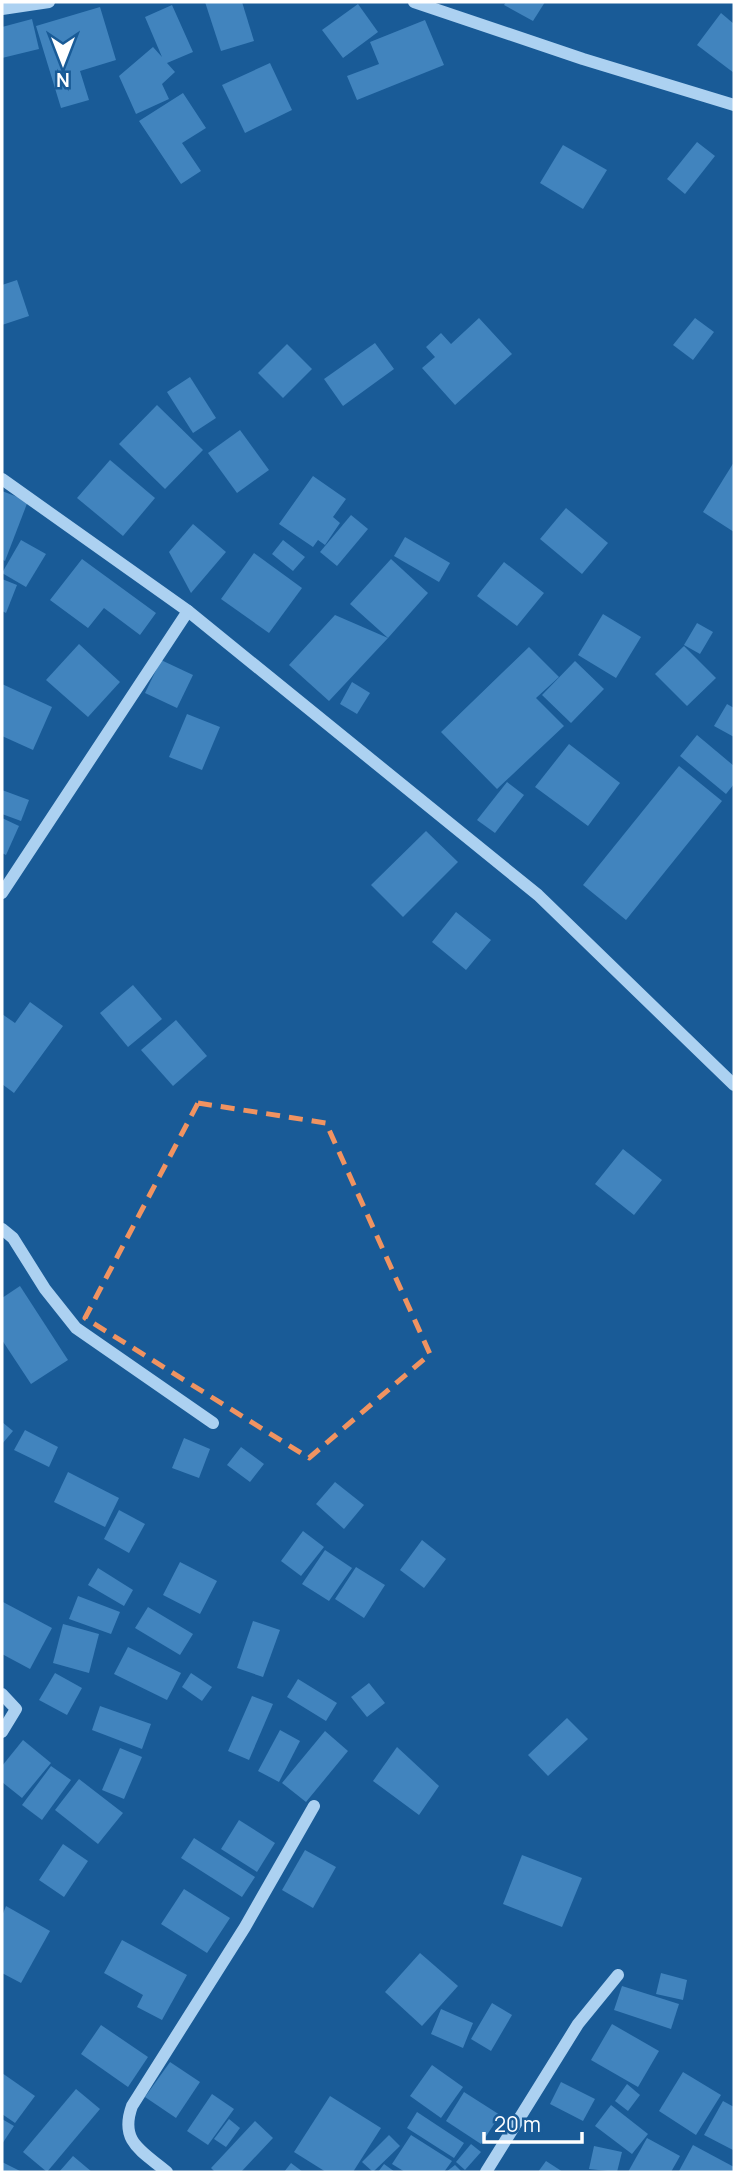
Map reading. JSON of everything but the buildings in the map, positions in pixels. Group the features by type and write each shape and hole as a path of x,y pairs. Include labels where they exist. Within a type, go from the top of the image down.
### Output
{"street":[{"path":"2,9 49,2"},
{"path":"414,2 734,105"},
{"path":"2,479 188,611 382,772 538,895 734,1085"},
{"path":"2,893 188,611"},
{"path":"2,1229 13,1238 45,1289 76,1328 213,1423"},
{"path":"2,1694 16,1709 2,1732"},
{"path":"167,2172 132,2143 126,2123 132,2106 245,1927 314,1806"},
{"path":"486,2172 578,2024 618,1975"}],"highlighted area":[{"path":"198,1103 326,1123 430,1354 309,1458 85,1318"}]}
